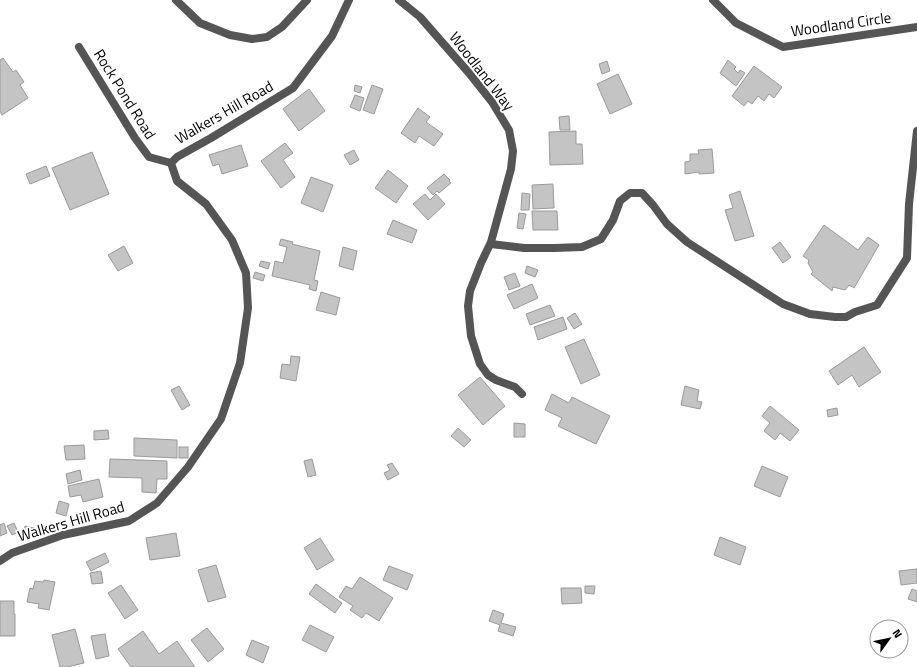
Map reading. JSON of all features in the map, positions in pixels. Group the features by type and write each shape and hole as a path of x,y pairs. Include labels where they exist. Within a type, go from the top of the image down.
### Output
{"street":[{"path":"176,0 200,23 230,35 252,39 267,37 282,27 307,0"},
{"name":"Walkers Hill Road","path":"0,561 12,553 63,535 129,521 157,503 188,467 221,419 240,363 248,308 246,273 232,240 206,204 177,181 171,163 177,156 211,138 293,88 332,36 349,0"},
{"name":"Woodland Way","path":"399,0 420,17 469,73 492,102 509,130 513,151 511,169 491,244 470,291 468,306 471,336 480,364 488,375 496,380 515,387 522,394"},
{"name":"Woodland Circle","path":"713,0 736,23 783,47 917,27"},
{"name":"Rock Pond Road","path":"79,46 135,138 149,157 171,163"},
{"path":"491,244 524,248 582,247 601,239 614,220 620,201 630,193 642,193 667,224 687,242 783,304 810,314 846,317 855,312 877,305 907,258 909,204 917,131"}],"building":[{"path":"3,58 13,72 16,70 24,82 20,85 28,98 2,115 0,111 0,60"},
{"path":"728,60 736,67 734,69 738,73 740,70 745,73 736,86 720,73"},
{"path":"607,61 610,71 602,74 599,64"},
{"path":"754,66 782,87 774,98 769,94 764,101 758,96 752,104 748,101 744,106 732,96"},
{"path":"618,74 632,104 610,114 597,84"},
{"path":"355,85 362,87 360,93 354,91"},
{"path":"372,85 383,89 374,114 363,110"},
{"path":"309,89 325,111 299,131 283,109"},
{"path":"355,95 364,98 360,111 350,107"},
{"path":"418,108 430,117 426,122 443,134 434,146 419,136 415,143 401,133"},
{"path":"569,116 570,130 560,130 559,117"},
{"path":"576,131 576,144 582,144 583,164 550,165 549,132"},
{"path":"285,143 293,153 283,160 295,177 281,188 261,161"},
{"path":"241,145 248,166 222,174 219,164 213,166 209,155"},
{"path":"712,149 714,173 699,174 699,172 685,174 685,162 690,161 690,154 699,154 698,150"},
{"path":"354,150 359,160 350,165 344,155"},
{"path":"92,152 109,194 70,210 52,168"},
{"path":"46,166 50,176 30,184 26,174"},
{"path":"388,170 408,186 396,203 375,188"},
{"path":"444,174 451,183 439,193 437,191 433,195 427,188"},
{"path":"311,177 333,185 323,212 301,203"},
{"path":"553,184 554,208 533,209 532,185"},
{"path":"740,191 754,236 735,241 725,210 733,208 729,195"},
{"path":"522,193 530,194 529,210 521,210"},
{"path":"425,194 430,200 436,194 445,204 428,220 413,204"},
{"path":"532,211 557,211 558,230 533,230"},
{"path":"519,213 526,214 523,229 517,228"},
{"path":"393,220 417,230 412,243 387,234"},
{"path":"824,225 858,250 868,237 879,245 854,288 849,285 845,290 833,287 832,291 811,274 813,272 808,263 809,260 803,256"},
{"path":"281,239 293,242 292,244 320,251 314,280 318,281 316,291 309,289 310,285 272,276 275,261 283,263 287,247 279,245"},
{"path":"780,242 791,257 783,263 772,248"},
{"path":"124,246 133,263 118,271 108,255"},
{"path":"343,247 357,251 353,270 339,266"},
{"path":"261,261 270,263 268,269 259,266"},
{"path":"527,266 538,270 535,277 525,273"},
{"path":"255,272 265,275 263,281 253,278"},
{"path":"515,273 520,286 509,290 504,277"},
{"path":"532,284 538,298 514,309 507,295"},
{"path":"321,292 340,298 336,315 316,310"},
{"path":"550,305 555,316 530,325 526,314"},
{"path":"575,313 582,324 574,329 567,318"},
{"path":"563,317 567,329 538,340 534,327"},
{"path":"584,339 600,375 581,384 565,347"},
{"path":"864,347 881,372 859,387 852,375 838,385 829,371"},
{"path":"291,356 300,357 296,381 280,378 282,364 290,365"},
{"path":"480,377 505,406 483,425 458,395"},
{"path":"179,386 190,405 182,410 171,390"},
{"path":"685,386 699,390 697,401 702,402 700,409 681,405"},
{"path":"552,394 569,403 572,397 610,416 596,444 558,426 562,418 545,410"},
{"path":"770,406 799,430 790,441 780,433 775,440 764,431 770,423 762,416"},
{"path":"837,408 838,415 828,417 827,410"},
{"path":"514,423 525,424 525,437 514,437"},
{"path":"458,428 471,440 464,447 451,436"},
{"path":"108,430 109,439 94,440 94,431"},
{"path":"134,438 177,440 177,458 134,456"},
{"path":"84,445 85,459 66,460 64,446"},
{"path":"179,447 188,447 188,458 179,458"},
{"path":"110,459 167,461 167,479 157,479 156,493 142,492 142,478 109,477"},
{"path":"312,459 316,475 308,477 304,461"},
{"path":"392,463 399,474 388,480 384,473 390,470 387,465"},
{"path":"762,466 788,477 780,497 754,486"},
{"path":"80,470 82,480 68,484 66,474"},
{"path":"99,479 103,497 83,502 81,495 70,497 68,486"},
{"path":"59,501 69,504 66,516 56,513"},
{"path":"4,523 7,533 0,536 0,525"},
{"path":"14,523 18,532 12,535 7,526"},
{"path":"25,526 34,528 32,536 24,534"},
{"path":"176,533 180,556 150,560 146,538"},
{"path":"720,537 746,547 740,565 714,555"},
{"path":"320,538 334,560 317,570 304,548"},
{"path":"105,553 109,562 91,571 86,562"},
{"path":"216,565 226,597 208,602 198,570"},
{"path":"389,566 413,575 407,590 383,580"},
{"path":"917,569 917,583 901,585 899,571"},
{"path":"101,571 103,583 92,584 90,573"},
{"path":"360,577 393,598 379,621 366,613 362,618 350,610 353,606 339,597 346,586 352,589"},
{"path":"44,580 55,582 49,610 38,608 39,604 27,602 30,588 33,589 35,581 43,582"},
{"path":"316,584 342,603 335,613 309,594"},
{"path":"121,585 138,610 125,619 108,593"},
{"path":"585,586 595,586 594,594 585,593"},
{"path":"561,588 581,588 582,603 562,604"},
{"path":"912,589 917,591 917,602 908,599"},
{"path":"0,601 14,601 15,636 0,636"},
{"path":"493,610 504,614 501,623 516,627 513,636 498,631 500,625 489,621"},
{"path":"310,625 334,637 326,652 302,640"},
{"path":"207,628 224,649 208,662 191,640"},
{"path":"75,629 84,663 60,667 52,635"},
{"path":"143,631 159,654 177,641 195,667 131,667 118,649"},
{"path":"105,634 109,656 96,659 91,636"},
{"path":"252,640 269,647 263,663 246,655"}]}
